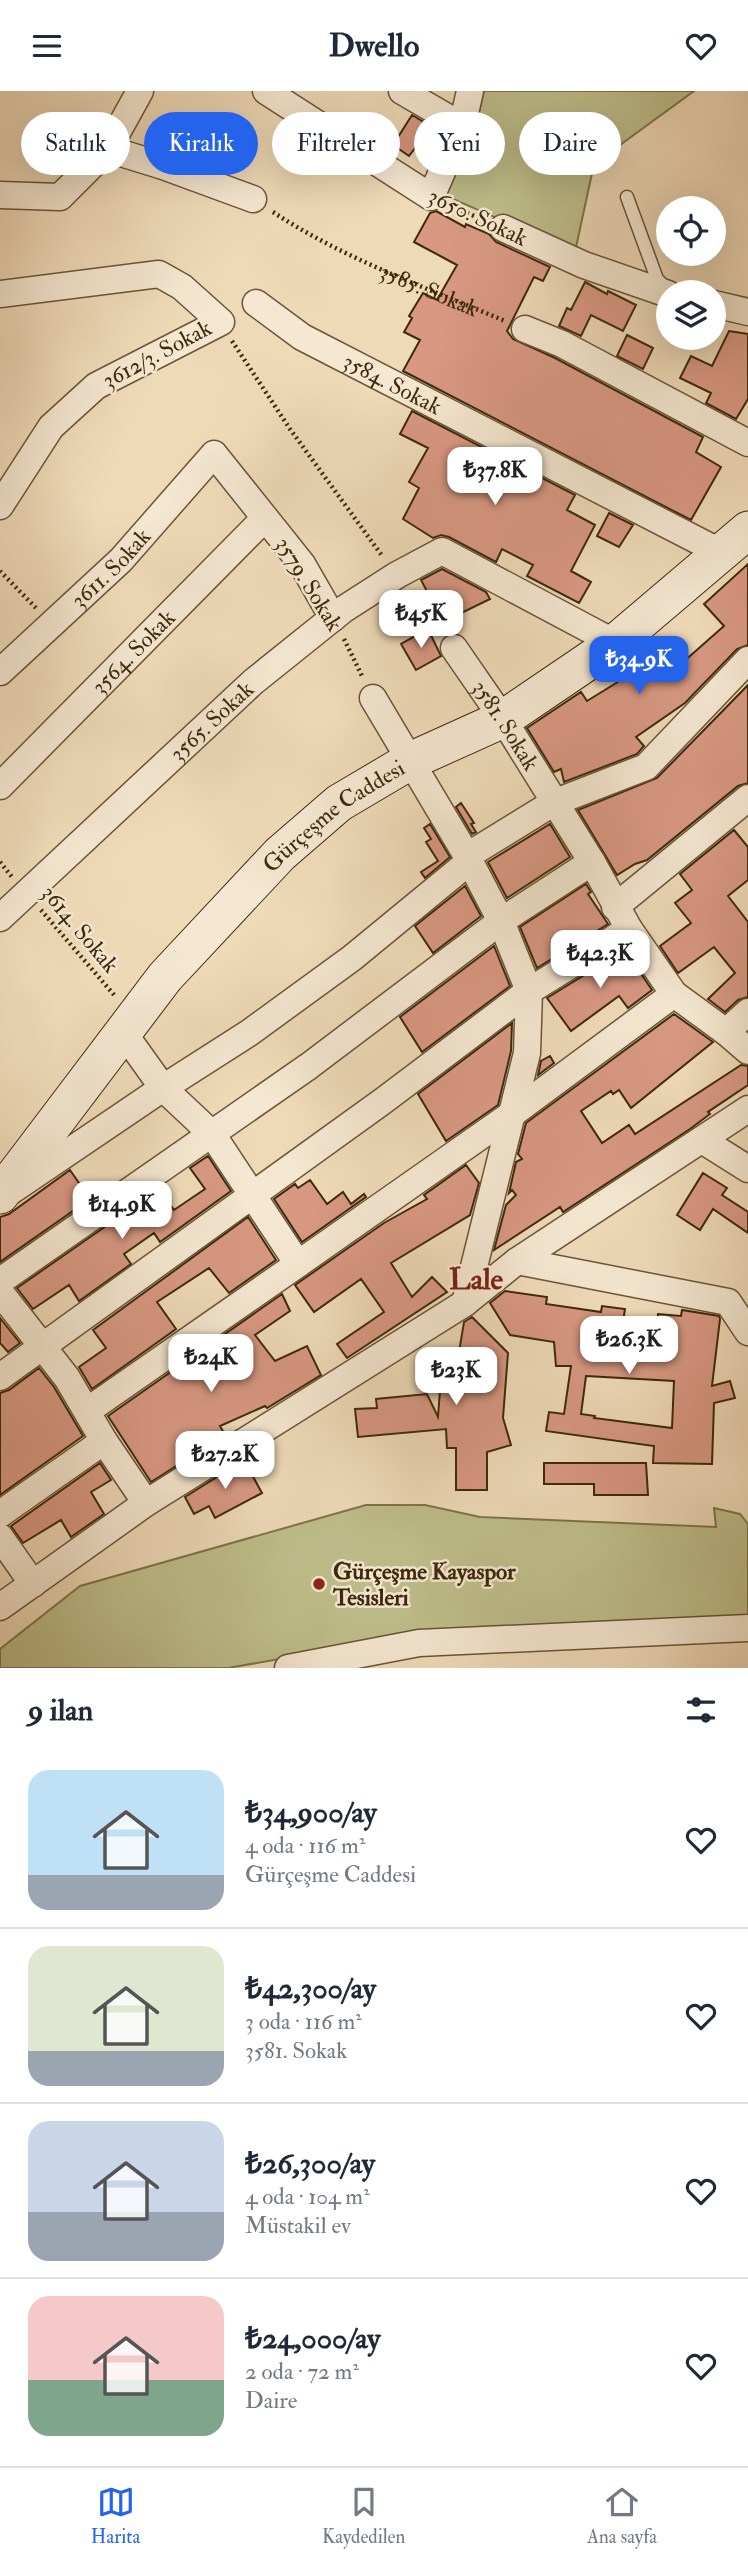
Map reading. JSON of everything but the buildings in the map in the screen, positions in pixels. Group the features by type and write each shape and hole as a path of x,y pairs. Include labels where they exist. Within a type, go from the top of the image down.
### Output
{"main road":[{"name":"Gürçeşme Caddesi","path":"0,1197 165,977 280,854 339,803 410,761 502,719 615,643 735,541"}],"street":[{"path":"128,112 140,91"},
{"name":"3650. Sokak","path":"266,91 432,197"},
{"path":"402,91 438,112"},
{"path":"465,112 470,91"},
{"path":"130,156 253,198"},
{"path":"0,195 60,197 82,175"},
{"path":"432,197 441,175"},
{"name":"3650. Sokak","path":"503,229 584,265 656,288"},
{"name":"3612/3. Sokak","path":"0,294 159,274 182,286 220,322 96,386 51,427 0,506"},
{"name":"3584. Sokak","path":"256,303 302,337 735,541"},
{"path":"726,307 748,311"},
{"path":"526,329 562,344 748,443"},
{"name":"3579. Sokak","path":"214,454 302,564 333,618"},
{"name":"3611. Sokak","path":"0,672 121,559 214,454"},
{"name":"3564. Sokak","path":"0,786 265,518"},
{"name":"3565. Sokak","path":"0,918 253,682 333,618 397,575 442,551 615,643"},
{"name":"3581. Sokak","path":"454,648 592,862 615,907 674,994 748,1051"},
{"path":"0,1197 249,1033 352,958 469,859 553,803 646,767 748,660"},
{"path":"373,698 469,859 501,921 529,991 527,1053 465,1303"},
{"path":"615,907 748,798"},
{"path":"0,1281 212,1134 405,995 501,921 592,862"},
{"path":"0,1377 383,1101 529,991 629,929"},
{"path":"87,1411 512,1114 674,994"},
{"path":"726,1032 748,1012"},
{"path":"128,1025 163,1088 212,1134 298,1264"},
{"path":"0,1607 146,1503 465,1303 517,1261 748,1109"},
{"path":"702,1140 748,1169"},
{"path":"517,1261 728,1302 748,1332"},
{"path":"0,1292 67,1378 104,1441 146,1503"},
{"path":"0,1514 104,1441"},
{"path":"0,1538 33,1584"},
{"path":"288,1668 419,1643 748,1628"}],"lane":[{"path":"627,197 658,280"}],"path":[{"name":"3650. Sokak","path":"432,197 503,229"},
{"name":"3585. Sokak","path":"253,198 301,230 380,269 526,329"},
{"path":"220,322 290,429 454,648"},
{"path":"0,571 51,624"},
{"name":"3579. Sokak","path":"333,618 373,698"},
{"name":"3614. Sokak","path":"0,862 128,1025"}],"green space":[{"path":"484,91 694,91 621,144 621,112 519,112 519,175 592,175 575,252 446,196 455,175 505,175 505,112 479,112"},
{"path":"366,1505 425,1505 480,1517 716,1527 714,1508 740,1514 748,1524 748,1616 418,1635 228,1668 0,1668 0,1649 80,1586"}],"place":[{"name":"Gürçeşme Kayaspor Tesisleri","path":"319,1584"}],"district":[{"name":"Lale","path":"476,1279"}]}
